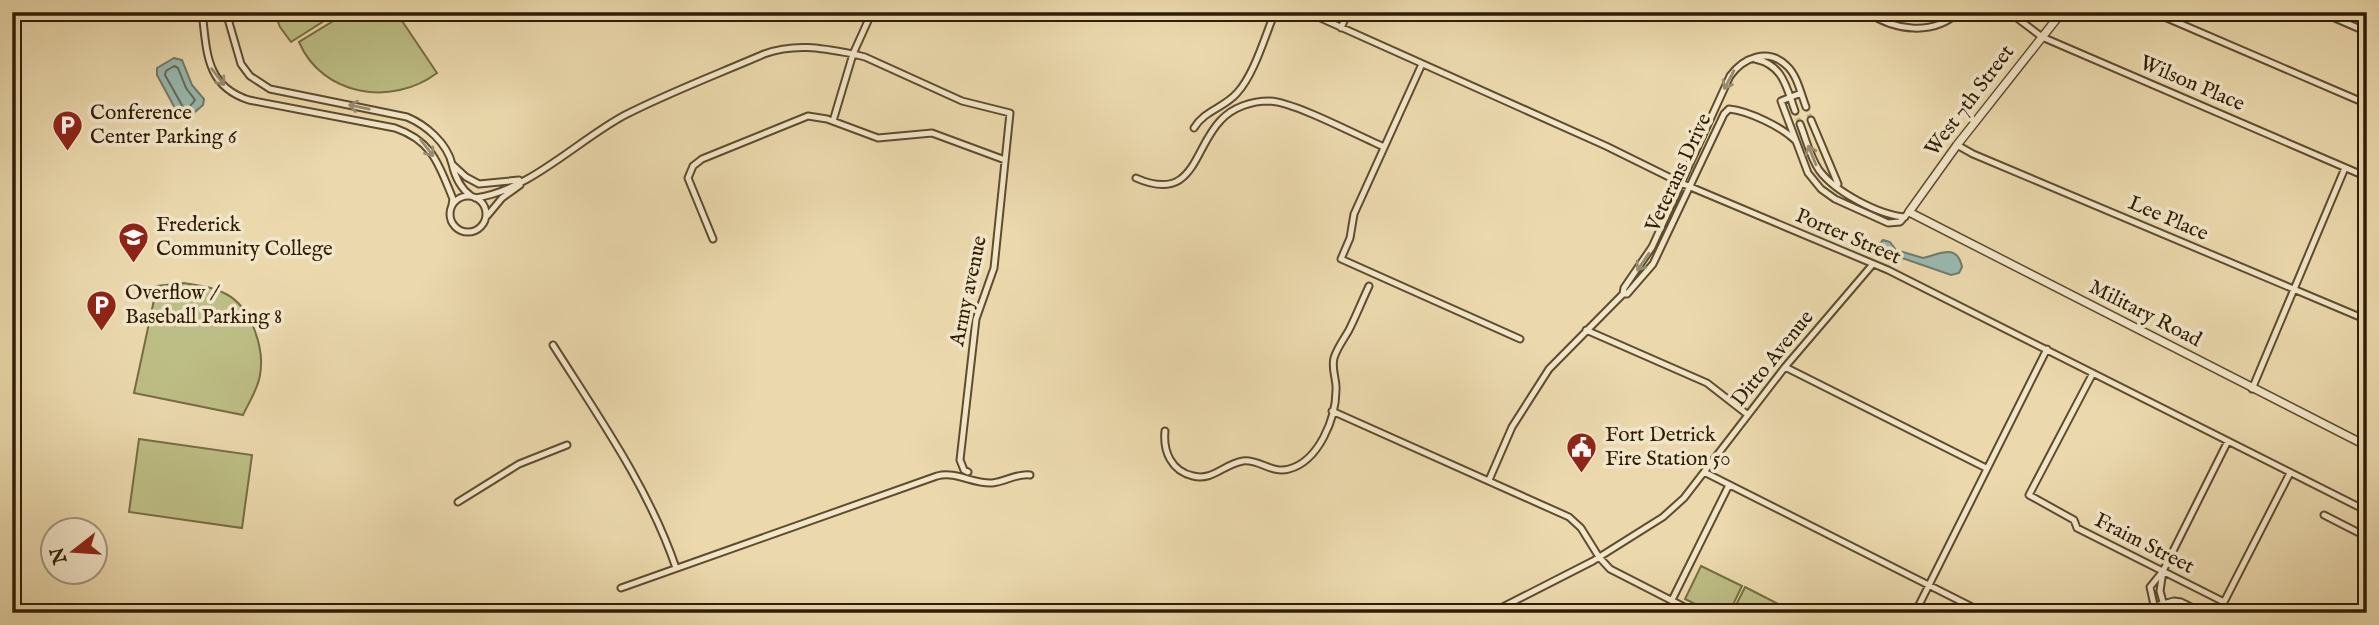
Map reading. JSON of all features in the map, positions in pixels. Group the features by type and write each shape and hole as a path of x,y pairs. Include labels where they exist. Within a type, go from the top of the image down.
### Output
{"street":[{"path":"202,12 210,67 227,88 249,100 396,128 412,134 424,143 437,161 453,200 451,222 461,231 474,232 481,227 497,203 524,179"},
{"path":"226,12 244,70 270,89 417,121 442,145 453,165 469,180 479,184 524,179"},
{"path":"832,121 853,54 872,12"},
{"path":"1194,128 1204,114 1238,92 1247,80 1275,12"},
{"name":"Porter Street","path":"1307,12 1606,146 1681,183 1873,264 2367,511"},
{"path":"1341,28 1348,12"},
{"path":"1867,12 1899,28 1914,29 1942,23 1959,12"},
{"name":"Wilson Place","path":"2009,12 2042,37 2367,177"},
{"name":"West 7th Street","path":"1907,215 1957,145 2062,12"},
{"path":"2153,12 2367,104"},
{"path":"2322,12 2367,32"},
{"path":"452,205 458,199 495,193 524,179 625,115 764,54 779,49 806,46 853,54"},
{"name":"Army avenue","path":"853,54 962,101 1010,113 994,268 974,332 960,460 964,470 968,472"},
{"path":"1751,58 1770,56 1788,66 1806,107"},
{"path":"1751,58 1769,62 1776,69 1795,111"},
{"name":"Veterans Drive","path":"1623,294 1624,288 1652,247 1730,76 1738,65 1751,58"},
{"path":"1422,64 1354,214 1350,238 1340,259 1520,339"},
{"path":"1801,93 1781,102 1808,173 1821,189 1835,199 1888,223 1900,222 1907,215"},
{"path":"1136,178 1147,183 1161,184 1184,176 1198,160 1209,136 1221,119 1242,106 1259,102 1286,104 1384,147"},
{"name":"Veterans Drive","path":"1489,480 1512,427 1549,369 1623,294 1641,280 1653,264 1724,114 1729,109 1739,111 1786,131 1796,141"},
{"path":"713,239 688,178 693,166 702,159 802,117 815,116 878,138 932,133 1005,160"},
{"path":"1811,120 1837,184 1844,192"},
{"path":"1800,124 1817,168 1844,192 1881,212 1907,215"},
{"name":"Lee Place","path":"1957,145 2367,320"},
{"path":"453,165 452,170 460,185 484,207 485,220"},
{"path":"2252,389 2345,168"},
{"name":"Military Road","path":"1907,215 2367,446"},
{"name":"Ditto Avenue","path":"1491,613 1599,557 1663,517 1684,498 1785,367 1873,264"},
{"path":"1165,431 1165,447 1171,460 1189,475 1209,477 1242,461 1251,461 1272,469 1289,470 1303,462 1326,431 1336,387 1334,359 1369,286"},
{"path":"1586,330 1707,383 1748,415"},
{"path":"553,345 659,522 676,568"},
{"path":"1914,613 2047,349"},
{"path":"1785,367 1986,468"},
{"name":"Fraim Street","path":"2094,373 2029,495 2074,520 2077,528 2224,602 2290,472"},
{"path":"1332,411 1569,517 1581,528 1610,569 1696,613"},
{"path":"2154,605 2151,587 2163,571 2228,442"},
{"path":"458,502 519,464 567,445"},
{"path":"1704,472 1984,613"},
{"path":"621,588 937,476 948,473 986,483 1030,475"},
{"path":"1672,600 1729,485"},
{"path":"2324,516 2367,537"},
{"path":"2163,571 2160,591 2163,602"},
{"path":"2130,613 2163,602 2181,602 2203,613"}],"green space":[{"path":"274,12 338,12 291,42 280,27"},
{"path":"348,12 396,12 437,73 419,84 380,92 341,85 324,74 310,60 299,42"},
{"path":"184,283 226,294 243,308 254,329 260,353 260,375 243,415 134,393 157,286"},
{"path":"139,439 252,455 242,528 129,512"},
{"path":"1701,566 1742,586 1729,613 1713,613 1685,599"},
{"path":"1745,587 1786,608 1783,613 1732,613"}],"water":[{"path":"174,58 182,60 192,85 204,99 203,105 189,117 181,116 177,112 157,75 157,68"},
{"path":"1883,240 1890,242 1896,250 1923,258 1951,252 1960,259 1962,267 1959,273 1951,275 1882,251 1879,245"}],"tunnel":[{"path":"1806,107 1811,120"},
{"path":"1795,111 1800,124"}],"place":[{"name":"Conference Center Parking 6","path":"67,152"},
{"name":"Frederick Community College","path":"133,264"},
{"name":"Overflow / Baseball Parking 8","path":"102,332"},
{"name":"Fort Detrick Fire Station 50","path":"1582,474"}]}
